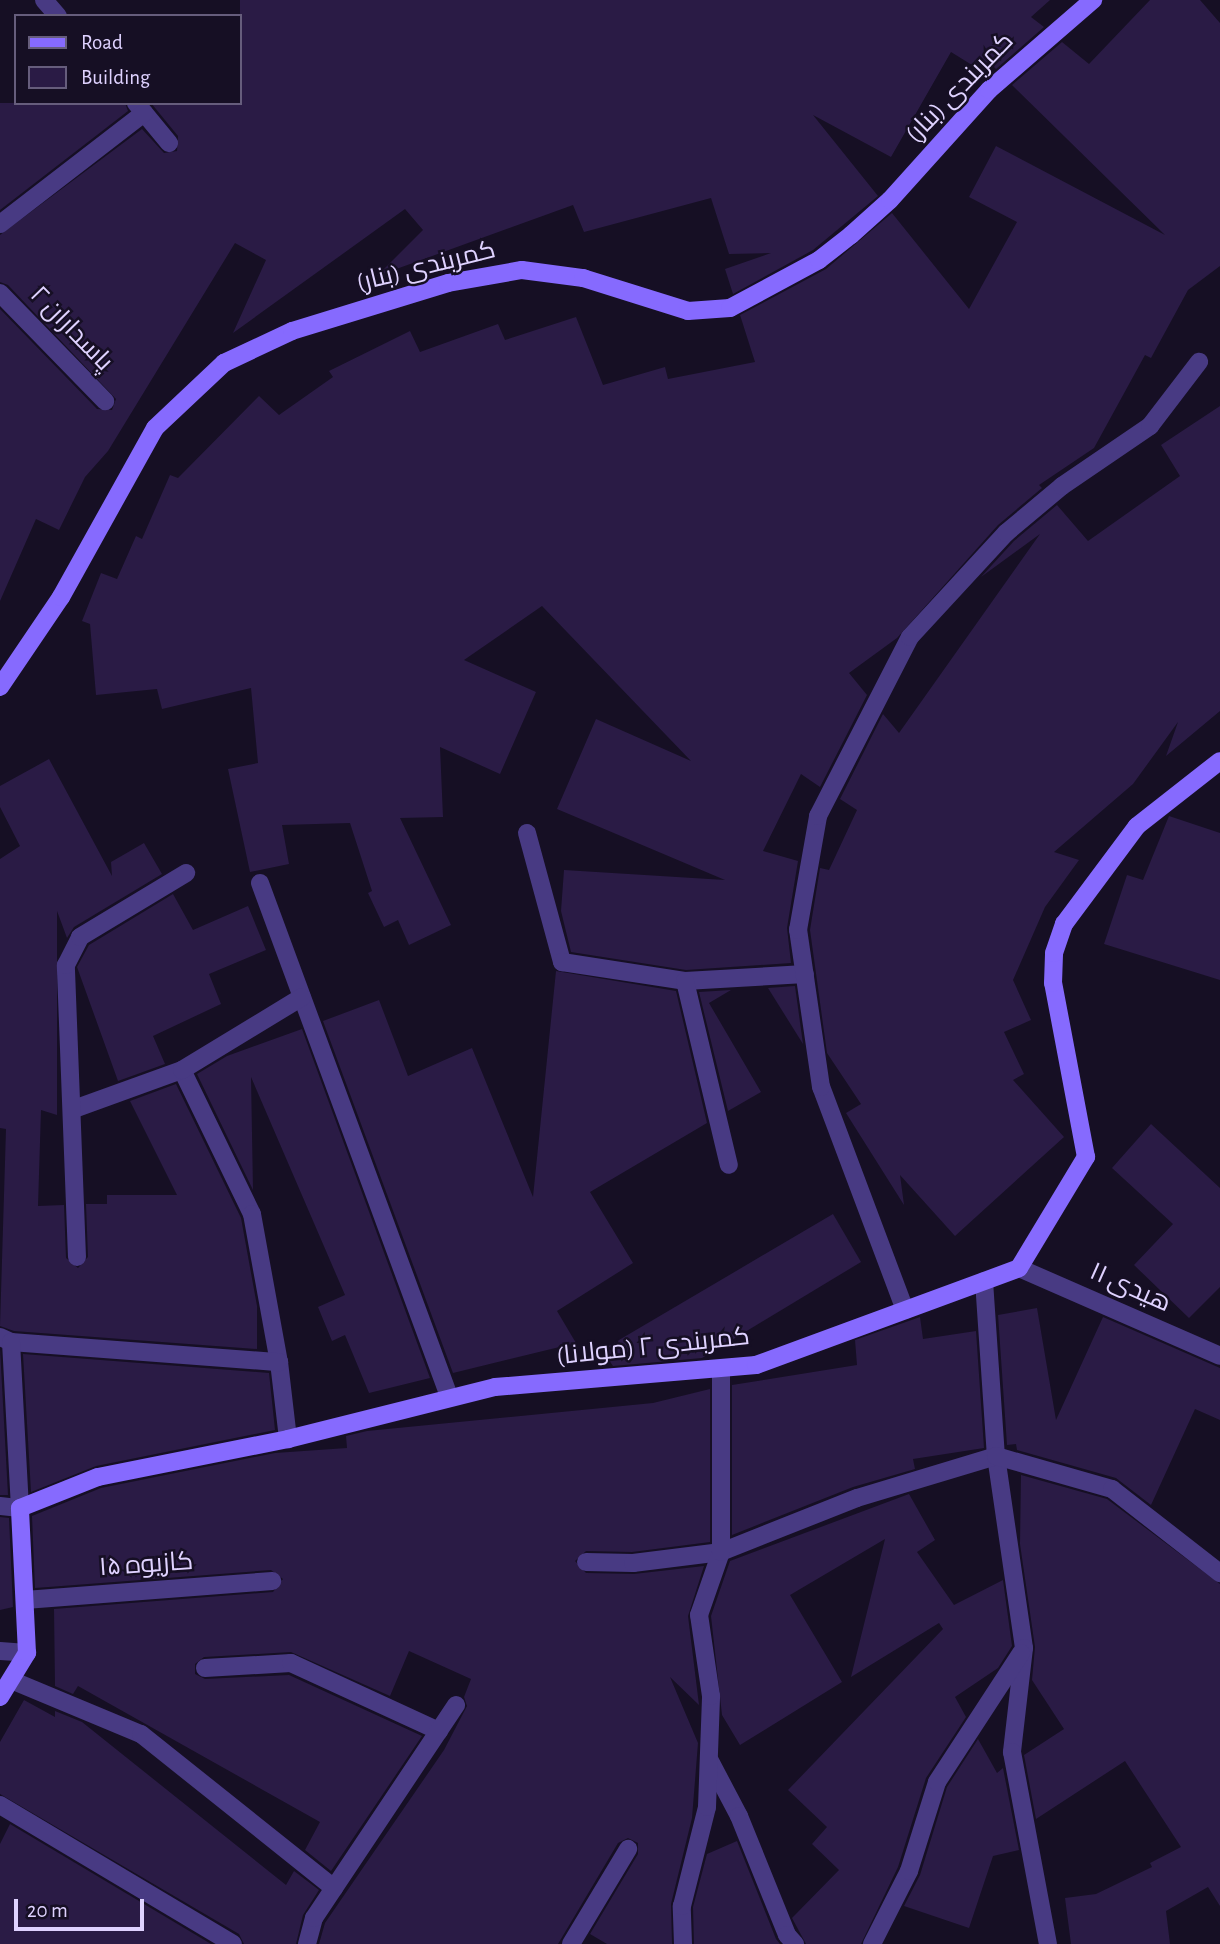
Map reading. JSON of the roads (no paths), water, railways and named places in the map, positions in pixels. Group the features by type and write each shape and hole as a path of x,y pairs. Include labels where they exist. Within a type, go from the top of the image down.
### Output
{"street":[{"path":"44,0 56,14"},
{"name":"کمربندی (بنار)","path":"0,687 61,597 155,428 224,363 292,331 448,283 522,270 583,278 688,311 730,308 807,267 851,235 890,200 989,90 1093,0"},
{"path":"0,224 140,108 169,143"},
{"name":"پاسداران ۲","path":"0,293 105,401"},
{"path":"905,1310 821,1087 798,930 818,816 897,655 957,582 1006,533 1062,486 1150,426 1199,362"},
{"path":"1019,1268 1086,1157 1053,983 1054,953 1064,924 1137,825 1220,761"},
{"path":"527,833 562,962 685,981 805,974"},
{"path":"77,1257 74,1109 65,965 80,937 186,873"},
{"path":"260,883 449,1396"},
{"path":"685,981 729,1166"},
{"path":"74,1109 182,1070 302,997"},
{"path":"182,1070 252,1214 279,1362 288,1439"},
{"name":"کمربندی ۲ (مولانا)","path":"20,1508 98,1477 288,1439 449,1396 495,1387 722,1371 756,1365 1019,1268"},
{"name":"هیدی ۱۱","path":"1019,1268 1220,1356"},
{"path":"984,1281 996,1455 1024,1648 1012,1752 1048,1944"},
{"path":"0,1697 27,1653 20,1508 6,1340 279,1362"},
{"path":"683,1944 682,1906 707,1807 711,1696 699,1615 721,1552 722,1371"},
{"path":"586,1562 634,1563 721,1552 857,1498 996,1455 1112,1489 1220,1573"},
{"path":"0,1506 20,1508"},
{"name":"کازیوه ۱۵","path":"25,1600 272,1581"},
{"path":"872,1944 909,1871 937,1782 1024,1648"},
{"path":"0,1651 27,1653"},
{"path":"205,1668 291,1662 439,1731"},
{"path":"11,1680 141,1734 334,1888"},
{"path":"307,1944 314,1918 456,1705"},
{"path":"709,1758 739,1816 787,1936 795,1944"},
{"path":"0,1805 233,1944"},
{"path":"571,1944 628,1849"}]}
